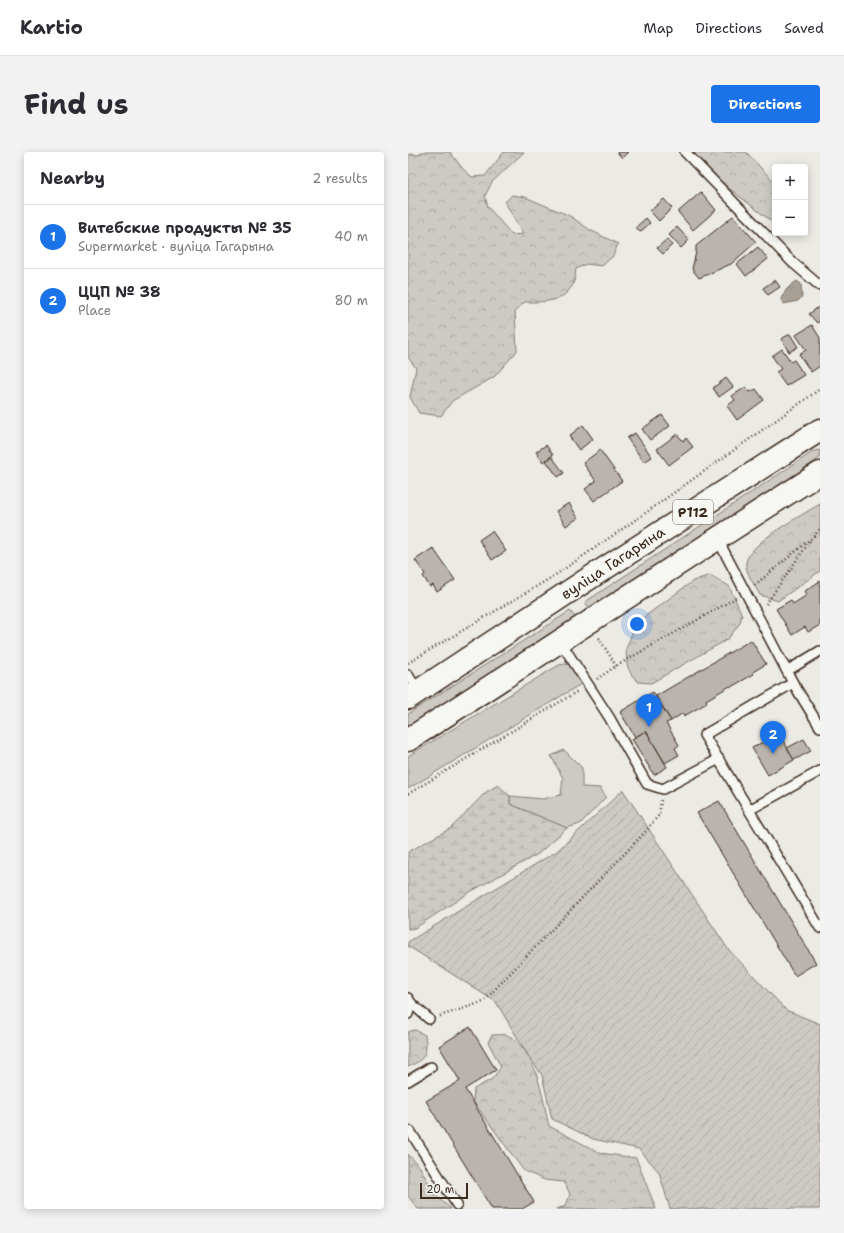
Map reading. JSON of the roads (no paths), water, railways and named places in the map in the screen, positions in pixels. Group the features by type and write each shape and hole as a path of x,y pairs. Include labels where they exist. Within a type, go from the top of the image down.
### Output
{"main road":[{"name":"вуліца Гагарына","path":"411,688 815,437"},
{"name":"Р112","path":"408,740 717,538 820,473"}],"lane":[{"path":"685,152 792,262 820,286"},
{"path":"717,538 793,683 820,727"},
{"path":"560,641 589,684 647,784 663,789 719,759"},
{"path":"787,671 820,650"},
{"path":"793,683 704,735 820,928"},
{"path":"749,810 820,771"},
{"path":"408,1014 410,1001"},
{"path":"410,1001 429,1019"},
{"path":"408,1081 431,1067"},
{"path":"408,1130 457,1205"}],"water":[{"path":"797,281 801,284 802,297 798,301 783,304 781,299 784,293"}],"place":[{"name":"Витебские продукты № 35","path":"649,727"},
{"name":"ЦЦП № 38","path":"773,754"}]}
